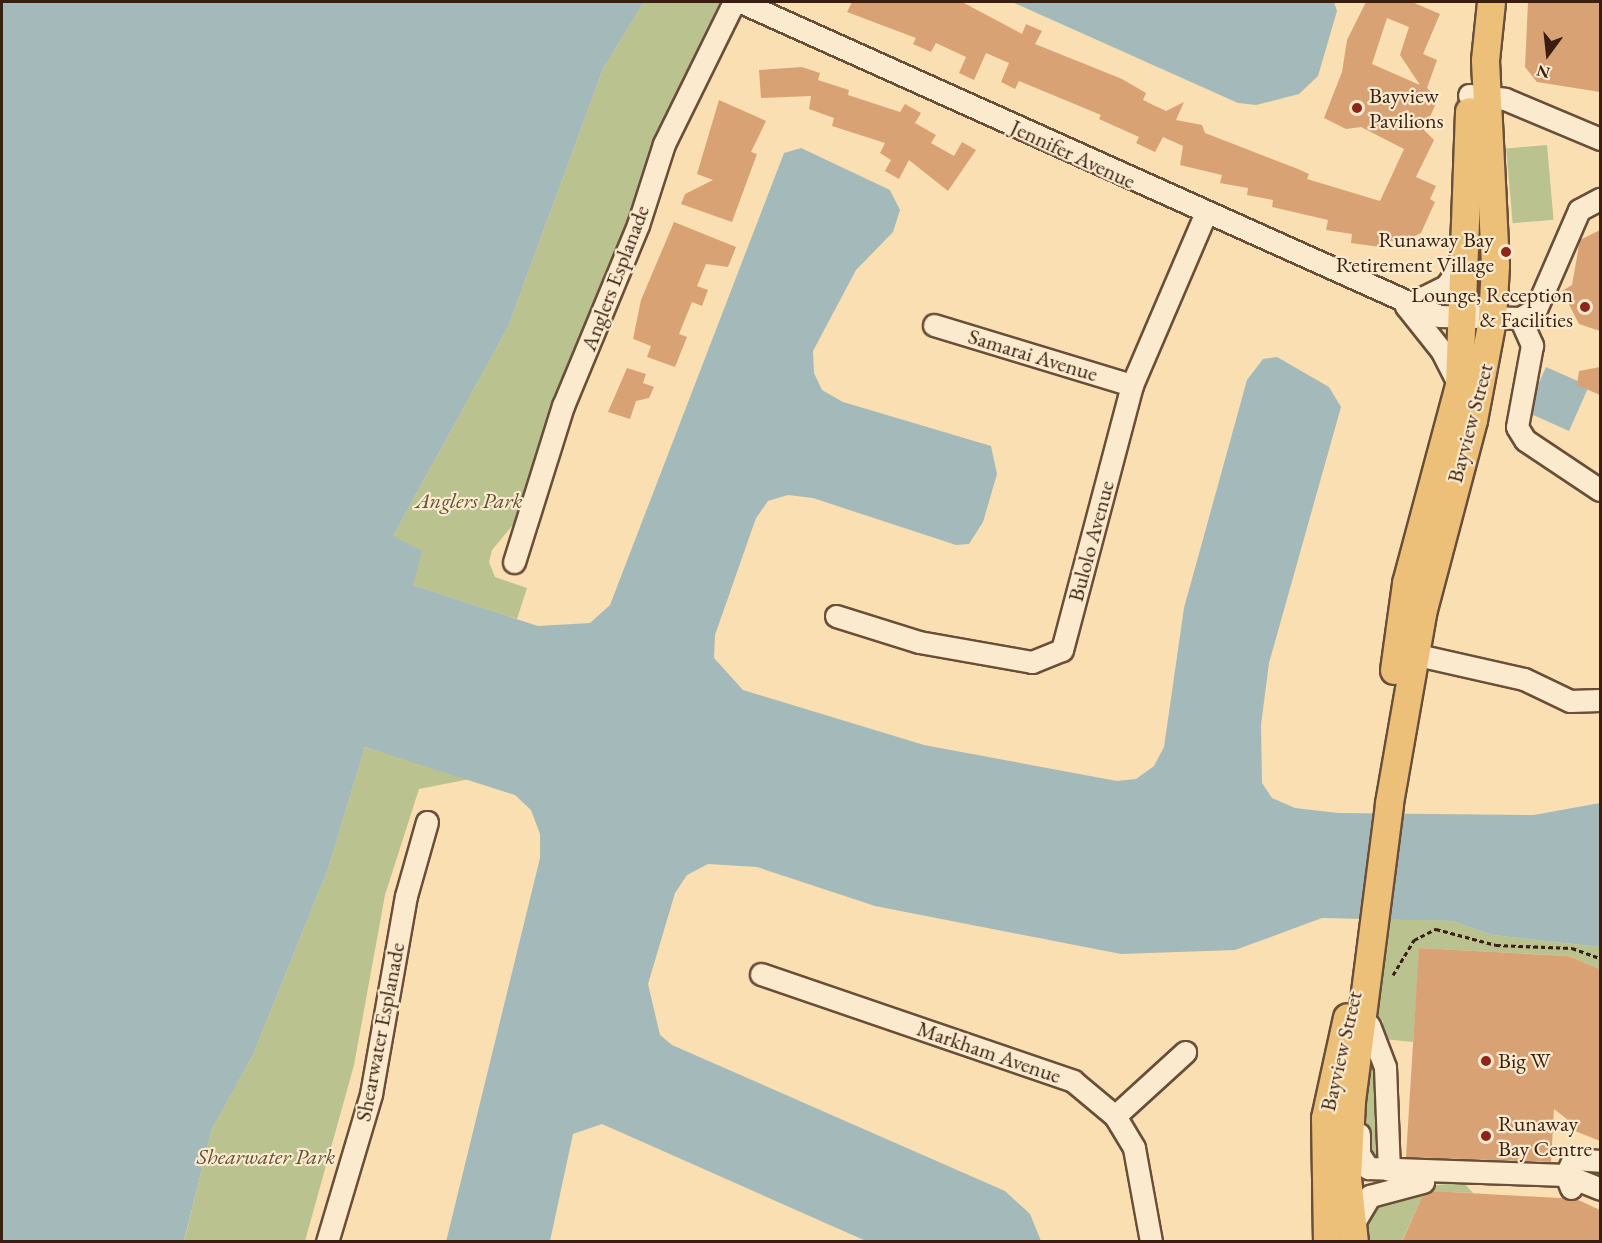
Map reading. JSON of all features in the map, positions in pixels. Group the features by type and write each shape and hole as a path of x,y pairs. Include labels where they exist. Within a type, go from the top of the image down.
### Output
{"main road":[{"name":"Bayview Street","path":"1406,652 1480,387 1492,319 1495,265 1479,195 1476,2"},
{"name":"Bayview Street","path":"1478,95 1491,2"},
{"name":"Bayview Street","path":"1354,1233 1348,1138 1406,652 1406,583 1459,385 1465,318 1465,260 1479,195"},
{"name":"Bayview Street","path":"1327,1242 1327,1097 1369,948"}],"street":[{"name":"Anglers Esplanade","path":"514,562 563,406 638,225 664,144 734,2"},
{"name":"Jennifer Avenue","path":"741,2 1406,306 1465,318 1520,318"},
{"path":"1478,95 1600,139"},
{"path":"1600,199 1579,210 1542,303 1520,318 1532,345 1517,427 1525,440 1600,490"},
{"name":"Bulolo Avenue","path":"836,616 919,642 1032,662 1062,650 1132,385 1205,215"},
{"path":"1406,306 1446,286 1465,260"},
{"name":"Jennifer Avenue","path":"1406,306 1426,327 1459,385"},
{"name":"Samarai Avenue","path":"934,325 1132,385"},
{"path":"1406,652 1524,679 1570,700 1600,700"},
{"name":"Shearwater Esplanade","path":"327,1242 371,1094 406,896 427,822"},
{"path":"1369,948 1369,1025 1359,1154 1368,1167 1569,1183 1600,1189"},
{"name":"Markham Avenue","path":"761,974 1043,1068 1073,1081 1115,1116 1143,1179 1151,1242"},
{"path":"1369,1025 1385,1067 1389,1170"},
{"path":"1115,1116 1185,1052"},
{"path":"1569,1183 1579,1156 1600,1161"},
{"path":"1354,1233 1365,1199 1400,1185 1440,1181 1569,1183 1600,1203"}],"path":[{"path":"1393,975 1414,940 1436,929 1496,945 1572,948 1600,958"}],"green space":[{"name":"Anglers Park","path":"644,2 720,2 664,125 517,520 492,550 489,562 495,577 527,588 517,619 413,585 393,536 508,327 603,69"},
{"path":"1547,145 1554,220 1513,223 1506,149"},
{"name":"Shearwater Park","path":"365,747 470,779 419,789 385,895 354,1065 305,1241 184,1242 212,1129 253,1055 328,869"},
{"path":"1384,919 1452,921 1492,935 1600,947 1600,969 1568,956 1420,948 1413,1042 1383,1039 1383,1021 1374,1010"},
{"path":"1371,1043 1379,1057 1382,1160 1367,1156 1363,1139"},
{"path":"1463,1182 1473,1193 1425,1191 1402,1241 1365,1242 1365,1210 1390,1191"}],"shaded area":[{"path":"2,2 644,2 603,69 508,327 393,536 422,551 413,585 538,626 590,623 610,605 784,153 801,148 890,190 900,210 893,232 856,270 813,351 814,373 822,390 843,402 991,446 997,474 983,522 969,544 956,545 813,498 788,495 768,501 756,518 715,635 714,658 743,690 924,745 1117,781 1136,779 1154,766 1164,747 1184,608 1247,380 1263,359 1277,357 1329,387 1341,407 1269,663 1261,725 1262,783 1272,798 1295,808 1338,813 1534,815 1600,803 1600,947 1492,935 1452,921 1322,918 1235,950 1121,954 875,906 757,867 708,864 687,875 675,893 648,984 660,1035 672,1045 1005,1191 1030,1214 1041,1241 866,1241 602,1124 573,1134 550,1241 446,1242 540,858 540,834 531,810 515,795 365,747 328,869 253,1055 212,1129 184,1241 2,1242"},
{"path":"1012,2 1334,2 1337,11 1318,76 1299,94 1256,105 1238,103"},
{"path":"1546,367 1589,386 1569,431 1526,412"}],"building":[{"path":"852,2 962,2 1022,34 1026,24 1042,31 1035,44 1122,79 1146,93 1143,100 1166,111 1184,102 1176,120 1202,125 1205,133 1298,169 1309,174 1307,179 1380,201 1404,149 1361,127 1346,129 1324,118 1342,72 1347,40 1366,2 1412,2 1440,14 1423,54 1437,60 1427,88 1438,99 1424,130 1434,140 1416,177 1436,186 1430,199 1435,202 1421,233 1402,242 1381,240 1380,247 1351,243 1352,234 1326,230 1328,220 1272,207 1273,200 1247,195 1248,188 1220,183 1222,175 1180,165 1183,146 1163,137 1155,152 1136,143 1139,137 1099,119 1101,115 1019,81 1015,89 1001,82 1009,63 986,53 974,80 959,73 966,57 936,43 931,52 913,44 916,38 847,12","holes":["1387,18 1409,27 1400,55 1420,85 1372,64"]},
{"path":"1528,2 1600,2 1600,92 1537,82 1525,67"},
{"path":"802,67 820,73 818,80 849,90 848,95 900,112 905,104 921,113 915,123 936,135 931,143 954,156 962,142 976,150 948,191 909,160 899,179 885,171 891,160 880,153 885,143 832,126 834,118 809,109 811,96 761,98 759,70"},
{"path":"719,100 766,121 751,152 757,154 732,222 681,204 685,194 713,180 697,174"},
{"path":"674,222 736,247 728,267 706,264 697,286 708,290 702,306 692,302 679,334 687,337 675,367 647,357 651,346 633,339 641,300"},
{"name":"Lounge, Reception & Facilities","path":"1600,230 1600,331 1579,324 1562,291 1572,285 1580,240"},
{"name":"Lounge, Reception & Facilities","path":"1600,367 1600,395 1577,385 1579,371"},
{"path":"627,368 646,374 643,383 654,387 649,398 636,401 630,419 608,412"},
{"path":"1419,948 1568,956 1600,969 1600,1141 1575,1131 1577,1127 1554,1109 1551,1162 1406,1157"},
{"path":"1432,1191 1576,1199 1600,1210 1600,1242 1402,1242 1423,1195"}],"place":[{"name":"Bayview Pavilions","path":"1357,108"},
{"name":"Runaway Bay Retirement Village","path":"1506,252"},
{"name":"Lounge, Reception & Facilities","path":"1585,307"},
{"name":"Big W","path":"1486,1061"},
{"name":"Runaway Bay Centre","path":"1486,1136"}]}
